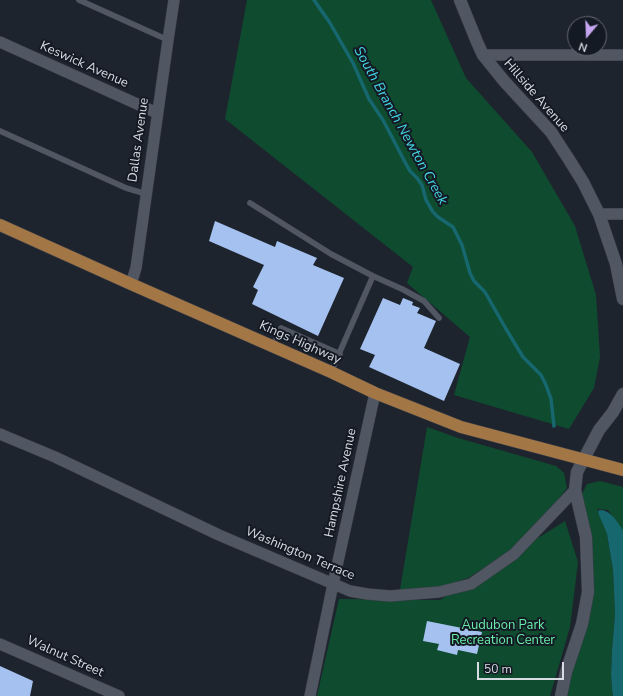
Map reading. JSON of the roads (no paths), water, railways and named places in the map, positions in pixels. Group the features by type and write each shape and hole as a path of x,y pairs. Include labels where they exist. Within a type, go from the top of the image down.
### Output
{"main road":[{"name":"Kings Highway","path":"0,225 375,393 461,427 623,470"}],"street":[{"name":"Dallas Avenue","path":"131,284 136,268 174,0"},
{"name":"Hillside Avenue","path":"460,0 483,55 504,81 551,132 583,182 599,214 616,264 623,299"},
{"name":"Keswick Avenue","path":"0,42 157,113"},
{"path":"483,55 623,55"},
{"path":"599,214 623,214"},
{"name":"Hampshire Avenue","path":"310,696 375,393"},
{"path":"561,696 566,672 582,624 588,592 586,537 575,490 577,472 599,430 613,412 623,394"},
{"name":"Washington Terrace","path":"0,434 219,534 333,584 350,591 366,594 390,596 439,592 471,584 514,554 575,490"},
{"name":"Walnut Street","path":"0,644 119,696"}],"lane":[{"path":"79,0 168,40"},
{"path":"0,131 126,188 146,194"},
{"path":"250,203 331,254 424,301 439,318"},
{"path":"331,372 373,276"},
{"path":"273,346 281,328 340,354"}],"water":[{"path":"600,510 611,514 623,530 623,696 613,696 612,689 612,650 615,614 613,570 607,534 598,511"}],"waterway":[{"name":"South Branch Newton Creek","path":"314,0 330,23 353,63 369,99 383,120 410,171 422,185 426,200 433,212 453,227 462,245 470,273 474,281 485,292 523,357 541,375 551,399 554,426"}],"park label":[{"name":"Audubon Park Recreation Center","path":"503,634"}]}
